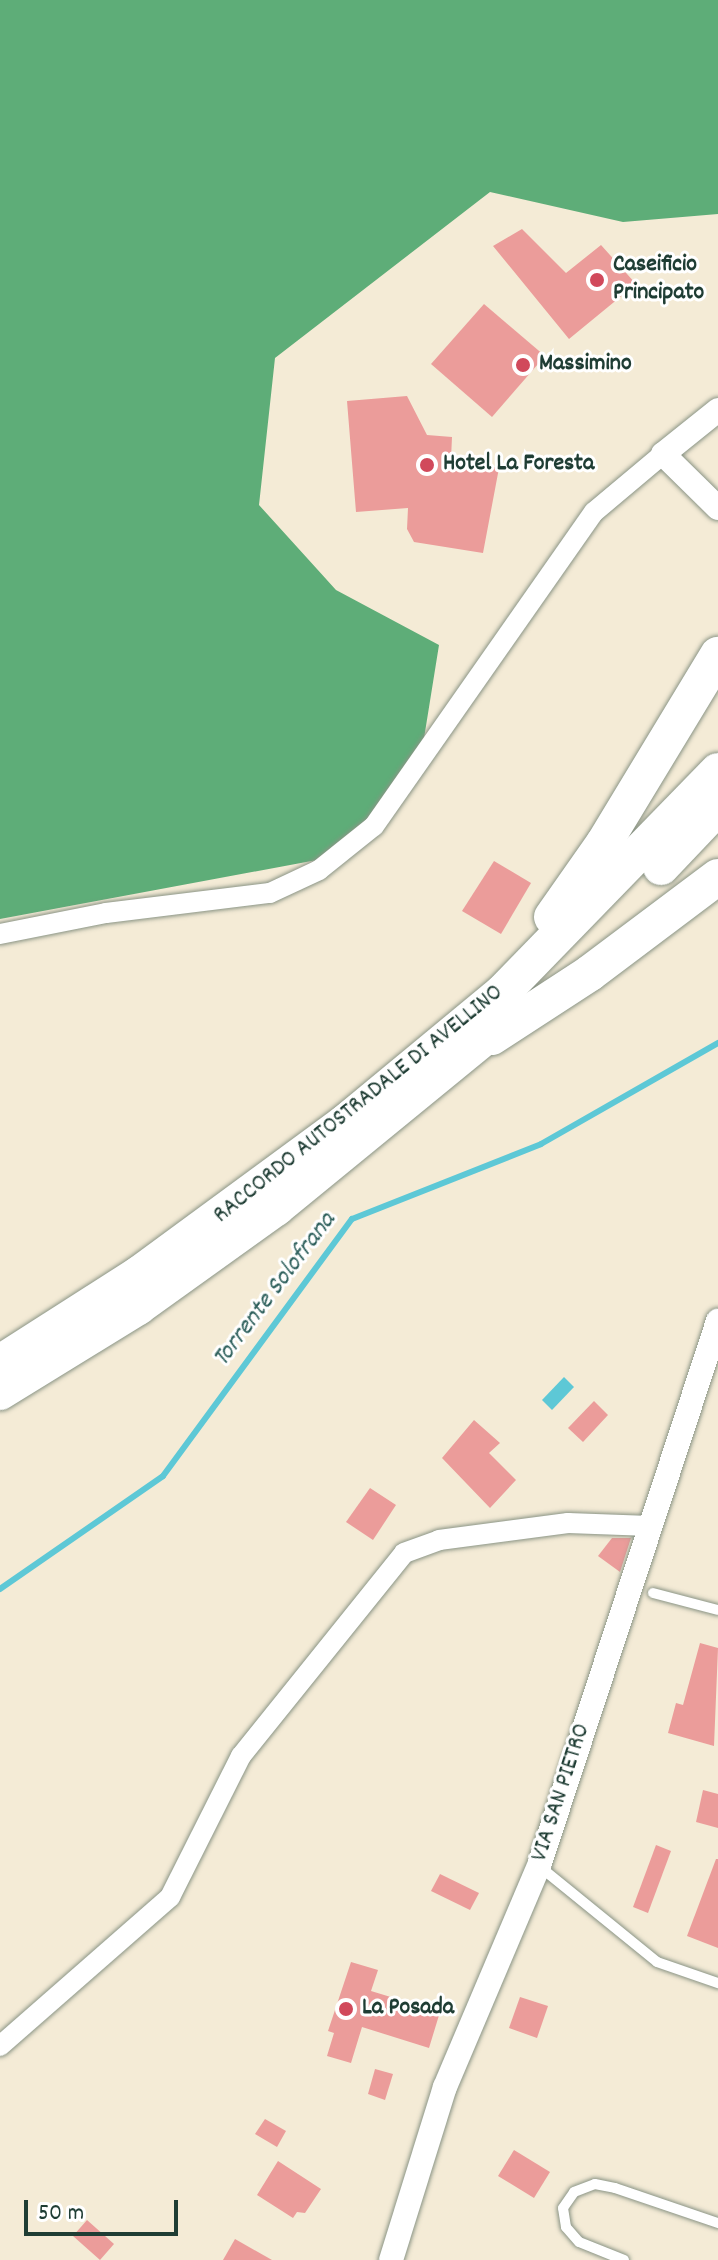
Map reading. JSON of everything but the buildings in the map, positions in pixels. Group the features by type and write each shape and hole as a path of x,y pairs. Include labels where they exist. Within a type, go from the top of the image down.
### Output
{"highway":[{"path":"421,1060 565,900 718,655"},
{"name":"RACCORDO AUTOSTRADALE DI AVELLINO","path":"0,1363 139,1274 269,1182 421,1060 503,992 718,771"},
{"name":"RACCORDO AUTOSTRADALE DI AVELLINO","path":"0,1392 207,1259 471,1051 585,944 718,807"},
{"path":"471,1051 590,973 718,877"}],"street":[{"path":"0,934 106,913 270,893 319,870 374,826 594,512 718,410"},
{"path":"663,454 718,508"},
{"name":"VIA SAN PIETRO","path":"391,2260 445,2087 539,1866 718,1321"},
{"path":"0,2046 170,1897 241,1756 404,1553 439,1540 568,1523 650,1526"}],"lane":[{"path":"653,1593 718,1610"},
{"path":"539,1866 657,1962 718,1983"},
{"path":"624,2260 579,2242 566,2227 563,2208 574,2192 595,2184 615,2188 718,2223"}],"green space":[{"path":"0,0 718,0 718,214 623,222 490,192 275,358 259,505 336,590 439,645 421,757 349,854 0,919"}],"water":[{"path":"564,1377 574,1387 552,1410 542,1400"}],"waterway":[{"name":"Torrente Solofrana","path":"0,1589 163,1476 352,1219 541,1144 718,1043"}],"place":[{"name":"Caseificio Principato","path":"597,280"},
{"name":"Massimino","path":"523,365"},
{"name":"Hotel La Foresta","path":"427,465"},
{"name":"La Posada","path":"346,2009"}]}
